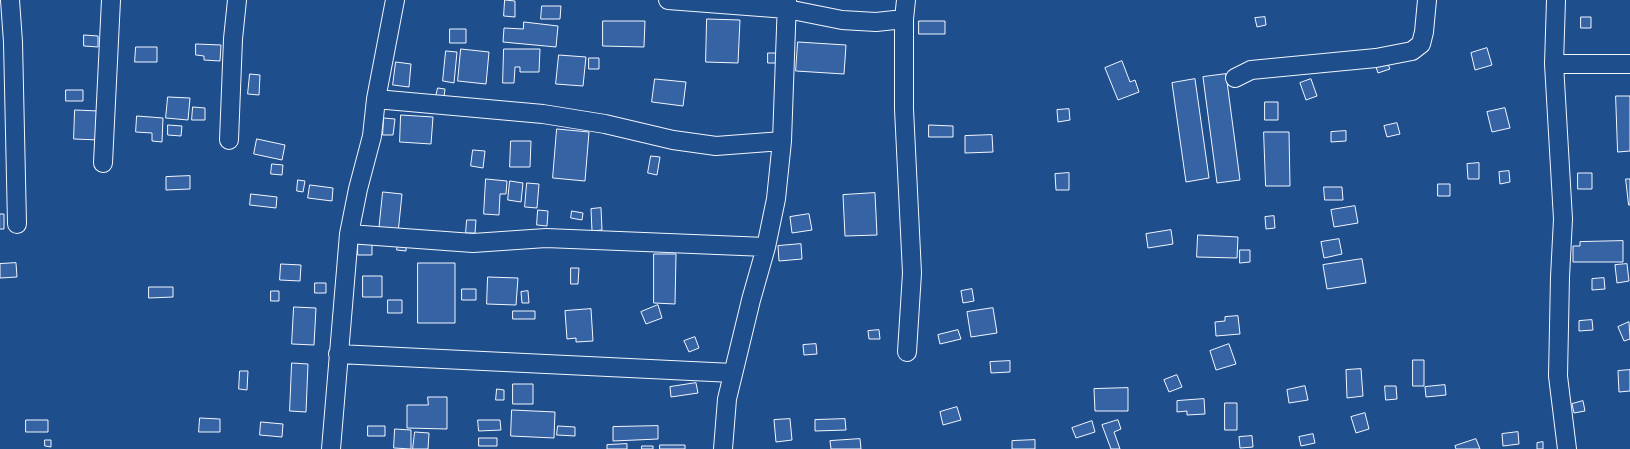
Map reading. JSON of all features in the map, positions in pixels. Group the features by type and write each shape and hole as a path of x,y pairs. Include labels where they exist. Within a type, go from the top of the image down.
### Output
{"street":[{"path":"10,0 13,42 17,224"},
{"path":"103,163 111,0"},
{"path":"229,140 233,39 237,0"},
{"path":"331,449 349,234 358,190 372,136 376,99 395,0"},
{"path":"668,0 787,4 842,20 876,22 904,19"},
{"path":"906,0 904,19 904,109 912,273 907,352"},
{"path":"1236,78 1251,70 1376,58 1412,51 1421,44 1424,32 1427,0"},
{"path":"1556,0 1554,64 1563,219 1558,376 1567,449"},
{"path":"722,449 726,399 766,247 776,199 782,141 787,4"},
{"path":"1554,64 1630,64"},
{"path":"376,99 543,114 605,124 673,140 716,146 782,141"},
{"path":"349,234 473,243 546,238 766,247"},
{"path":"338,354 732,373"}],"building":[{"path":"505,0 515,1 515,17 504,16"},
{"path":"542,6 561,6 560,19 541,19"},
{"path":"1265,17 1266,25 1257,27 1255,18"},
{"path":"1581,17 1591,17 1591,28 1581,28"},
{"path":"707,19 740,20 738,63 706,62"},
{"path":"603,21 645,21 644,47 603,46"},
{"path":"919,21 945,21 945,34 919,34"},
{"path":"524,22 558,26 556,47 503,42 504,28 523,29"},
{"path":"450,29 466,29 466,43 450,43"},
{"path":"84,35 98,36 98,47 84,46"},
{"path":"798,42 846,45 844,74 796,71"},
{"path":"196,44 221,45 220,61 204,60 204,56 196,55"},
{"path":"136,47 157,47 157,62 135,62"},
{"path":"1487,48 1492,65 1475,70 1471,53"},
{"path":"461,49 489,52 486,84 458,81"},
{"path":"504,49 540,49 539,72 520,72 520,67 515,67 514,83 503,83"},
{"path":"446,51 457,52 454,83 443,81"},
{"path":"768,53 779,53 779,63 768,63"},
{"path":"559,55 586,57 583,86 556,84"},
{"path":"1385,57 1390,69 1378,73 1374,61"},
{"path":"589,58 599,58 599,69 589,69"},
{"path":"1122,61 1130,82 1135,80 1139,92 1118,100 1105,68"},
{"path":"396,62 411,64 409,87 393,85"},
{"path":"250,74 260,75 259,95 248,94"},
{"path":"1226,74 1240,180 1217,183 1203,77"},
{"path":"655,79 686,82 683,106 652,102"},
{"path":"1195,79 1209,178 1186,182 1172,83"},
{"path":"1311,79 1317,96 1306,100 1300,83"},
{"path":"438,88 445,89 444,97 436,96"},
{"path":"66,90 83,90 83,101 66,101"},
{"path":"1616,96 1630,96 1630,151 1618,152"},
{"path":"168,97 190,98 188,120 166,118"},
{"path":"1265,102 1278,102 1278,120 1265,120"},
{"path":"193,107 205,108 205,120 192,120"},
{"path":"1505,108 1510,128 1492,132 1487,112"},
{"path":"1069,109 1070,120 1058,122 1057,110"},
{"path":"75,110 99,111 99,140 74,139"},
{"path":"401,115 433,117 431,144 400,142"},
{"path":"137,116 163,118 162,142 152,141 152,133 136,132"},
{"path":"384,118 395,119 393,135 383,135"},
{"path":"1397,123 1400,134 1387,137 1384,126"},
{"path":"168,125 182,126 181,136 168,135"},
{"path":"929,125 953,126 953,137 929,137"},
{"path":"557,129 589,132 585,181 553,178"},
{"path":"1346,131 1346,141 1331,142 1331,132"},
{"path":"1264,132 1289,132 1290,186 1266,186"},
{"path":"992,135 993,152 965,153 965,136"},
{"path":"257,139 285,145 282,160 254,154"},
{"path":"511,141 531,141 530,167 510,167"},
{"path":"473,150 485,151 483,168 471,166"},
{"path":"651,156 660,157 657,175 648,173"},
{"path":"1479,163 1479,179 1468,179 1467,164"},
{"path":"272,164 283,165 282,175 271,174"},
{"path":"1509,171 1510,182 1500,184 1499,172"},
{"path":"1069,173 1069,190 1056,190 1055,174"},
{"path":"1578,173 1592,173 1592,189 1578,189"},
{"path":"190,176 190,189 166,190 166,177"},
{"path":"486,179 507,181 506,194 500,194 499,215 484,214"},
{"path":"1626,179 1630,179 1630,205 1629,205"},
{"path":"298,180 305,181 303,192 297,191"},
{"path":"510,181 523,183 521,202 508,200"},
{"path":"527,183 539,184 537,208 525,207"},
{"path":"1438,184 1450,184 1450,196 1438,196"},
{"path":"310,185 333,188 332,201 308,198"},
{"path":"1324,187 1342,187 1343,200 1325,200"},
{"path":"383,192 402,194 398,233 379,231"},
{"path":"875,193 877,235 845,236 843,195"},
{"path":"251,194 277,197 276,208 250,205"},
{"path":"1355,206 1358,223 1334,227 1331,210"},
{"path":"601,208 602,230 592,231 591,209"},
{"path":"538,210 548,211 547,226 537,225"},
{"path":"572,211 583,213 582,220 571,218"},
{"path":"0,214 4,214 4,229 0,229"},
{"path":"809,214 812,230 792,233 790,217"},
{"path":"1274,216 1275,228 1266,229 1265,217"},
{"path":"467,220 476,220 475,233 466,233"},
{"path":"1171,230 1173,244 1148,248 1146,234"},
{"path":"1198,235 1238,237 1237,258 1197,257"},
{"path":"1339,239 1342,254 1324,258 1321,242"},
{"path":"1623,241 1623,262 1573,262 1573,246 1580,246 1580,242"},
{"path":"398,243 406,244 406,251 397,250"},
{"path":"358,244 372,244 372,255 358,255"},
{"path":"801,244 802,259 779,261 778,246"},
{"path":"1240,250 1250,250 1250,262 1240,263"},
{"path":"654,254 676,254 675,304 654,303"},
{"path":"1362,259 1366,283 1327,289 1323,265"},
{"path":"16,263 17,277 0,278 0,264"},
{"path":"418,263 455,263 455,323 418,323"},
{"path":"281,264 301,265 300,281 280,280"},
{"path":"1627,264 1629,281 1617,283 1615,265"},
{"path":"571,268 579,268 578,284 571,284"},
{"path":"363,276 382,276 382,297 363,297"},
{"path":"488,277 518,278 516,305 487,304"},
{"path":"1604,278 1605,289 1592,290 1592,279"},
{"path":"315,283 326,283 326,293 315,293"},
{"path":"149,287 173,287 173,297 149,298"},
{"path":"462,289 476,289 476,300 462,300"},
{"path":"972,289 974,301 963,303 961,291"},
{"path":"271,291 279,291 279,301 271,301"},
{"path":"528,291 529,303 522,303 521,292"},
{"path":"388,300 402,300 402,313 388,313"},
{"path":"658,305 662,318 646,324 641,312"},
{"path":"294,307 316,308 314,345 292,344"},
{"path":"993,308 997,333 971,337 967,312"},
{"path":"591,309 593,341 576,342 576,338 567,339 565,311"},
{"path":"513,311 535,311 535,319 513,319"},
{"path":"1238,316 1240,334 1216,336 1215,322 1225,321 1225,317"},
{"path":"1592,320 1593,330 1579,331 1579,321"},
{"path":"1629,322 1630,339 1624,341 1618,327"},
{"path":"879,330 880,339 869,339 868,331"},
{"path":"958,330 961,339 940,344 938,335"},
{"path":"695,337 699,348 689,352 684,341"},
{"path":"816,344 817,354 804,355 803,345"},
{"path":"1229,344 1236,364 1216,370 1210,351"},
{"path":"1413,360 1424,360 1424,386 1413,386"},
{"path":"1010,361 1010,372 991,373 990,362"},
{"path":"292,363 308,364 306,412 290,411"},
{"path":"1361,369 1363,396 1347,398 1346,370"},
{"path":"1630,370 1630,391 1619,392 1618,371"},
{"path":"240,371 248,371 247,390 239,389"},
{"path":"1177,375 1182,387 1169,392 1164,380"},
{"path":"696,383 698,393 671,397 670,387"},
{"path":"513,384 533,384 533,404 513,404"},
{"path":"1445,385 1446,395 1426,397 1425,387"},
{"path":"1305,386 1308,400 1289,403 1287,390"},
{"path":"1385,386 1396,386 1397,399 1386,400"},
{"path":"1128,388 1128,411 1095,411 1094,389"},
{"path":"497,389 504,390 504,400 496,400"},
{"path":"428,397 447,397 447,429 407,428 407,405 428,405"},
{"path":"1204,399 1205,414 1187,415 1187,411 1177,412 1177,401"},
{"path":"1583,401 1585,411 1574,413 1572,404"},
{"path":"1225,403 1237,403 1237,430 1225,430"},
{"path":"957,407 961,420 943,425 940,412"},
{"path":"512,410 555,412 554,438 511,436"},
{"path":"1365,413 1369,429 1356,433 1351,417"},
{"path":"200,418 220,419 220,432 199,432"},
{"path":"790,419 792,440 776,442 774,420"},
{"path":"845,419 846,430 815,431 815,420"},
{"path":"26,420 48,420 48,432 26,432"},
{"path":"478,420 500,420 501,430 479,431"},
{"path":"1118,420 1121,429 1114,432 1120,449 1111,449 1102,425"},
{"path":"1092,421 1095,432 1076,438 1072,428"},
{"path":"261,422 283,424 282,437 260,435"},
{"path":"368,426 385,426 385,436 368,436"},
{"path":"558,426 575,427 575,436 557,435"},
{"path":"658,426 658,439 613,441 613,427"},
{"path":"395,429 411,430 411,449 394,448"},
{"path":"415,432 429,433 428,449 413,449"},
{"path":"1518,432 1519,444 1503,446 1502,434"},
{"path":"1313,434 1315,443 1301,446 1299,437"},
{"path":"1252,436 1253,447 1240,448 1239,437"},
{"path":"479,438 497,438 497,446 479,446"},
{"path":"860,439 861,449 831,449 830,441"},
{"path":"1476,439 1480,449 1456,449 1455,446"},
{"path":"45,440 51,440 51,447 45,446"},
{"path":"1035,440 1035,449 1012,449 1012,441"},
{"path":"1543,442 1543,449 1537,449 1537,443"},
{"path":"627,444 627,449 607,449 607,445"},
{"path":"660,445 685,445 685,449 660,449"},
{"path":"642,446 653,446 653,449 642,449"}]}
